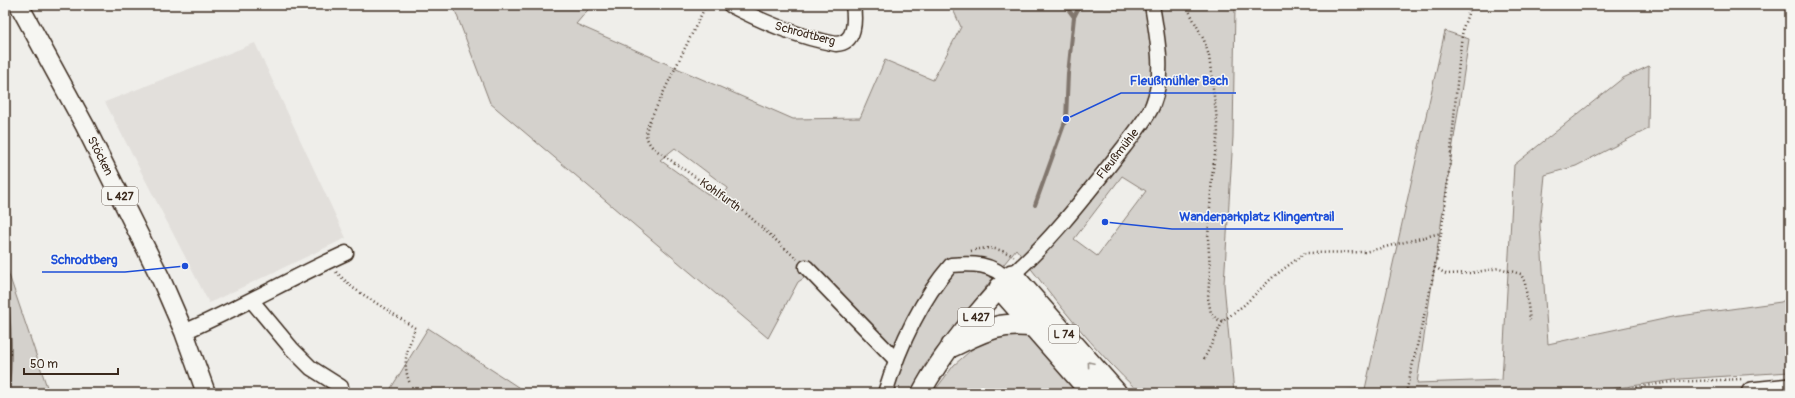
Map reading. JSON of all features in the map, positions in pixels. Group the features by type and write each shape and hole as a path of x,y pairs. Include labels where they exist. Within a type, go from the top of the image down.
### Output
{"highway":[{"name":"L 74","path":"1006,281 1033,326 1092,393"},
{"name":"L 74","path":"1006,281 1116,393"},
{"name":"L 74","path":"952,346 991,328 1013,324 1033,326"},
{"path":"1751,386 1790,389"}],"main road":[{"name":"Stöcken","path":"20,5 95,147 161,279 184,332 206,393"},
{"name":"L 427","path":"921,393 952,346 1006,281"}],"street":[{"name":"Schrodtberg","path":"730,5 765,23 787,32 836,44 842,44 847,41 851,35 854,24 853,5"},
{"name":"Fleußmühle","path":"1006,281 1040,248 1085,195 1132,136 1153,105 1159,81 1157,43 1152,5"},
{"path":"184,332 252,301 346,253"},
{"path":"885,393 895,359 924,302 940,277 951,265 966,263 992,267 1003,275 1006,281"},
{"path":"806,268 895,359"},
{"path":"252,301 292,349 311,368 341,387"}],"path":[{"name":"Kohlfurth","path":"706,5 650,120 646,130 647,140 653,148 740,208 806,268"},
{"path":"1186,5 1204,40 1208,56 1216,112 1218,132 1212,176 1208,238 1210,268 1208,298 1211,314 1216,319 1223,321"},
{"path":"1406,393 1435,267 1441,233 1449,170 1461,44 1471,5"},
{"path":"1204,359 1223,321 1244,305 1273,277 1305,253 1365,252 1441,233"},
{"path":"327,262 353,288 415,328 407,350 405,362 405,369 410,384"},
{"path":"1435,267 1446,274 1471,273 1499,268 1521,274 1525,283 1530,320"},
{"path":"1597,393 1672,382 1751,386"}],"shaded area":[{"path":"453,5 592,5 576,24 793,119 860,118 885,60 933,80 961,27 951,5 1235,5 1233,137 1224,284 1234,393 1140,393 1090,341 1016,249 927,361 911,393 888,393 900,366 886,344 818,269 798,282 768,338 490,103","holes":["675,148 728,188 728,189 716,200 660,160","1122,176 1146,191 1097,256 1074,239"]},
{"path":"1445,31 1469,39 1417,383 1502,380 1514,165 1623,78 1649,66 1648,129 1576,166 1545,175 1540,225 1548,344 1673,317 1781,302 1790,297 1790,372 1681,379 1582,393 1313,393 1365,389"},
{"path":"255,43 346,238 209,303 105,102"},
{"path":"5,263 49,393 5,393"},
{"path":"428,328 527,393 388,393"},
{"path":"993,335 1028,335 1080,393 933,393 954,365 977,345"}],"waterway":[{"path":"1035,205 1066,119 1068,74 1074,17 1065,5"},
{"path":"1074,17 1080,5"},
{"path":"5,275 10,349 7,393"}],"place":[{"name":"Fleußmühler Bach","path":"1066,119"},
{"name":"Wanderparkplatz Klingentrail","path":"1105,222"},
{"name":"Schrodtberg","path":"185,266"}]}
